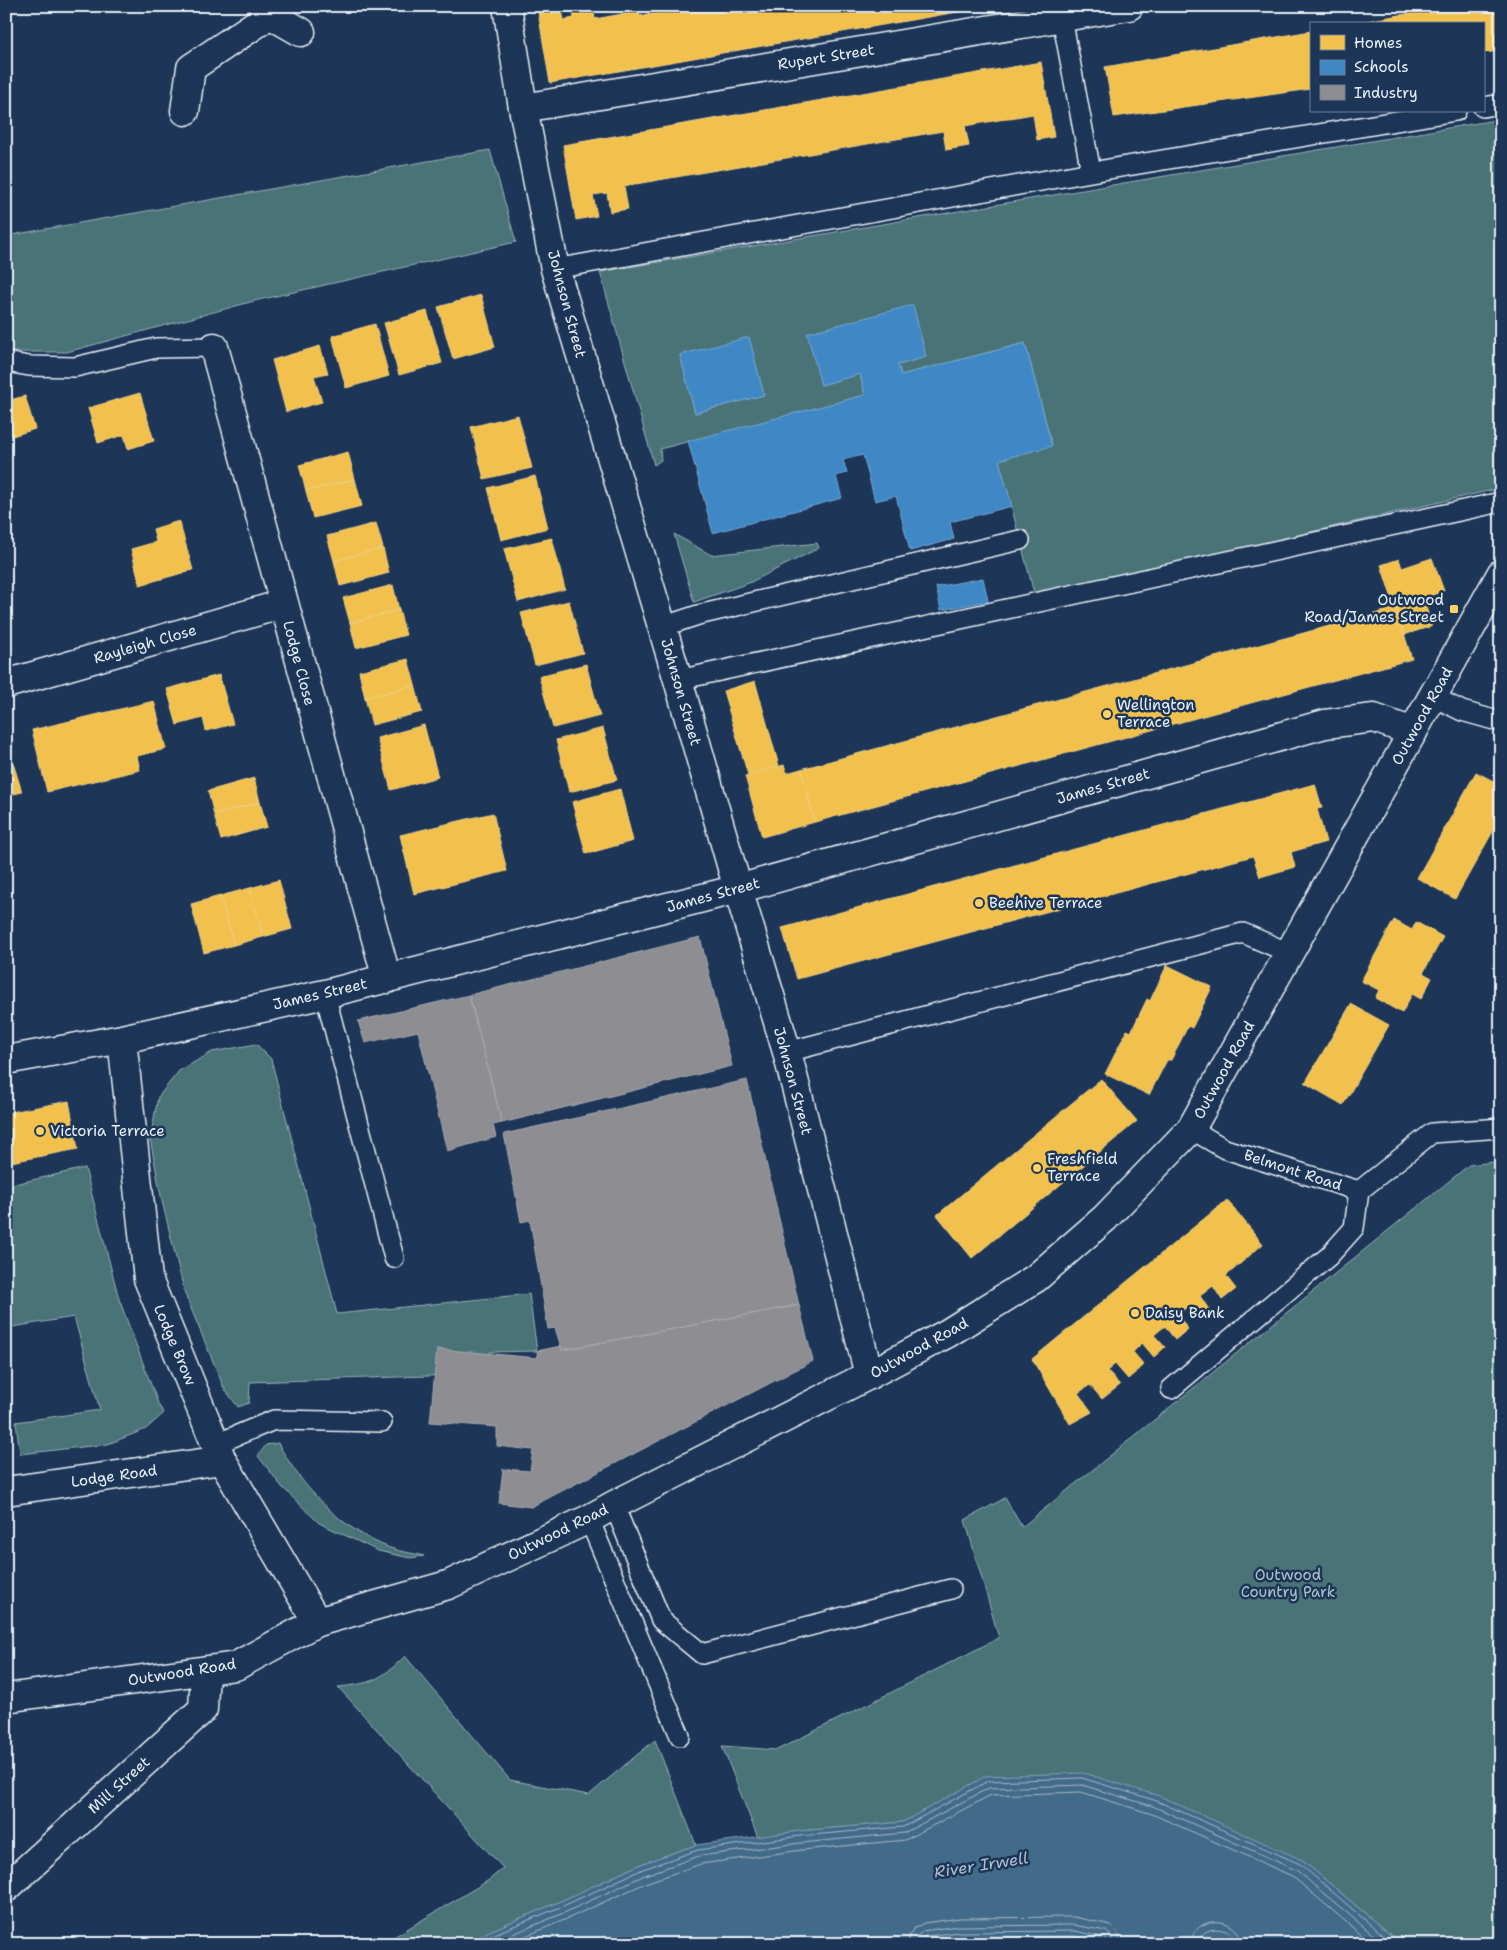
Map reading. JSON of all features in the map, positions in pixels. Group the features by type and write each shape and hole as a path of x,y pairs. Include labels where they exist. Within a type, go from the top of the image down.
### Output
{"street":[{"name":"Johnson Street","path":"507,6 523,108 555,269 787,1052 869,1376"},
{"name":"Rupert Street","path":"523,108 1061,12 1130,6"},
{"path":"185,111 191,68 259,22 268,9 301,32"},
{"name":"Lodge Close","path":"214,346 387,979"},
{"name":"Outwood Road","path":"6,1698 236,1666 317,1622 448,1586 589,1520 614,1505 869,1376 948,1332 1036,1278 1105,1218 1191,1130 1501,574"},
{"name":"Rayleigh Close","path":"6,684 283,604"},
{"name":"James Street","path":"6,1060 122,1039 387,979 738,889 1325,724 1374,718 1413,732"},
{"name":"Lodge Brow","path":"122,1039 148,1279 219,1452 317,1622"},
{"name":"Lodge Road","path":"6,1492 219,1452"},
{"name":"Mill Street","path":"6,1888 203,1709 205,1671"}],"lane":[{"path":"1061,12 1092,172"},
{"path":"1484,107 1501,104"},
{"path":"555,269 1092,172 1450,112"},
{"path":"6,362 29,366 75,367 156,348 214,346"},
{"path":"678,680 1501,502"},
{"path":"662,627 698,615 1020,540"},
{"path":"1432,696 1462,712 1501,722"},
{"path":"787,1052 1243,932 1289,953"},
{"path":"325,994 394,1258"},
{"name":"Belmont Road","path":"1191,1130 1225,1149 1359,1191 1432,1133 1501,1128"},
{"path":"1171,1389 1329,1256 1354,1228 1359,1191"},
{"path":"219,1452 274,1420 382,1422"},
{"path":"614,1505 661,1620 702,1654 951,1589"},
{"path":"589,1520 680,1736"}],"green space":[{"path":"1501,119 1501,488 1146,570 1034,593 999,460 1052,445 1025,343 901,375 898,365 926,357 913,306 808,333 821,385 860,374 865,395 660,449 661,460 654,465 600,272","holes":["749,338 764,395 695,413 680,355"]},
{"path":"490,150 516,242 254,301 67,352 6,352 6,236"},
{"path":"674,534 711,555 817,543 819,548 749,583 694,602"},
{"path":"256,1044 271,1059 337,1314 529,1294 537,1351 490,1352 487,1374 250,1382 249,1403 238,1407 224,1388 185,1294 162,1201 150,1139 158,1097 179,1071 212,1052"},
{"name":"Outwood Country Park","path":"1501,1161 1501,1944 1401,1944 1302,1860 987,1776 903,1822 800,1831 758,1838 722,1746 777,1750 999,1638 965,1520 1005,1498 1022,1527 1469,1165"},
{"path":"85,1168 119,1299 159,1406 164,1413 146,1429 108,1444 20,1454 16,1422 100,1410 74,1317 6,1328 6,1186"},
{"path":"278,1443 311,1491 340,1519 372,1540 390,1548 424,1556 410,1558 378,1551 319,1523 282,1487 258,1456 266,1445"},
{"path":"405,1656 510,1780 589,1795 655,1740 696,1845 641,1864 490,1931 466,1944 382,1944 489,1880 503,1868 338,1687 359,1684 375,1679"},
{"path":"1075,1936 1112,1944 908,1944 960,1937"}],"water":[{"name":"River Irwell","path":"1083,1773 1159,1796 1302,1860 1401,1944 1230,1944 1219,1940 1191,1944 1112,1944 1075,1936 960,1937 908,1944 466,1944 490,1931 641,1864 696,1845 800,1831 903,1822 986,1776"}],"building: Homes":[{"path":"537,6 561,6 564,20 574,18 572,6 593,6 595,19 639,11 640,16 694,6 992,6 550,83"},
{"path":"1450,6 1501,6 1501,51 1484,53 1484,22 1361,22"},
{"path":"1310,31 1310,89 1114,117 1105,67"},
{"path":"1041,62 1054,137 1037,140 1033,114 965,126 969,146 946,150 943,131 624,186 628,209 610,212 607,193 593,195 597,216 576,220 563,145"},
{"path":"481,295 495,347 453,359 438,307"},
{"path":"427,311 442,363 399,375 384,323"},
{"path":"375,324 389,376 346,388 332,336"},
{"path":"320,346 328,373 314,376 322,402 286,412 272,360"},
{"path":"140,393 154,441 128,449 124,435 98,443 88,408"},
{"path":"25,396 35,429 6,438 6,401"},
{"path":"518,415 532,468 484,479 471,427"},
{"path":"348,452 355,479 306,491 299,465"},
{"path":"535,476 548,528 501,540 488,488"},
{"path":"355,479 362,506 313,518 306,491"},
{"path":"179,521 193,570 140,585 131,549 156,542 153,529"},
{"path":"376,523 383,548 334,561 327,536"},
{"path":"552,538 565,589 518,602 504,549"},
{"path":"383,548 389,573 340,586 334,561"},
{"path":"1432,558 1444,591 1432,595 1435,604 1426,607 1432,626 1404,635 1381,565 1399,559 1402,568"},
{"path":"393,585 399,610 350,623 343,598"},
{"path":"569,601 583,653 535,665 521,613"},
{"name":"Wellington Terrace","path":"1396,608 1412,659 815,822 801,769"},
{"path":"399,610 406,635 356,648 350,623"},
{"path":"408,659 415,685 365,698 359,671"},
{"path":"586,664 600,716 553,728 539,676"},
{"path":"219,675 233,724 206,731 203,718 177,725 167,689"},
{"path":"755,681 779,766 748,775 723,691"},
{"path":"415,685 422,712 372,725 365,698"},
{"path":"154,701 166,749 137,756 140,770 47,792 32,730"},
{"path":"424,725 438,777 391,790 377,738"},
{"path":"603,728 617,780 569,792 556,740"},
{"path":"6,740 22,792 6,796"},
{"path":"784,765 787,773 801,769 815,822 762,837 745,776"},
{"path":"1476,772 1501,785 1501,817 1455,899 1417,878"},
{"path":"254,778 260,802 214,815 208,791"},
{"name":"Beehive Terrace","path":"1315,784 1322,808 1317,809 1326,842 1291,852 1295,867 1260,877 1253,856 797,979 782,928"},
{"path":"620,789 633,841 586,854 572,802"},
{"path":"260,802 267,827 221,840 214,815"},
{"path":"493,813 507,871 414,894 400,835"},
{"path":"279,880 292,929 263,937 250,888"},
{"path":"250,888 263,937 234,945 220,896"},
{"path":"220,896 234,945 204,953 191,904"},
{"path":"1394,920 1412,930 1416,922 1443,937 1423,973 1432,978 1421,999 1412,994 1402,1013 1375,998 1379,990 1361,981"},
{"path":"1167,965 1212,987 1192,1028 1188,1026 1171,1060 1167,1060 1149,1095 1105,1074 1127,1030 1131,1032 1147,999 1150,1001"},
{"path":"1351,1004 1389,1025 1343,1105 1305,1083"},
{"name":"Freshfield Terrace","path":"1101,1079 1137,1121 972,1258 937,1215"},
{"name":"Victoria Terrace","path":"69,1101 78,1149 6,1163 6,1113"},
{"name":"Daisy Bank","path":"1227,1200 1263,1244 1226,1276 1236,1289 1222,1300 1213,1286 1200,1296 1210,1311 1198,1319 1189,1305 1178,1315 1188,1329 1175,1340 1165,1326 1154,1335 1165,1347 1154,1357 1142,1343 1133,1352 1144,1365 1128,1379 1115,1364 1107,1371 1120,1385 1102,1399 1090,1385 1078,1393 1092,1412 1070,1424 1032,1359"}],"building: Schools":[{"path":"913,305 926,357 898,365 901,375 1025,343 1052,446 999,460 1012,506 950,522 954,539 910,551 896,496 875,501 863,455 843,460 847,473 836,476 842,498 713,533 688,441 865,395 860,374 821,385 807,333"},
{"path":"749,337 764,395 695,413 680,355"},
{"path":"983,578 988,601 941,610 936,587"}],"building: Industry":[{"path":"700,937 732,1066 502,1123 469,995"},
{"path":"469,995 502,1123 493,1125 496,1137 447,1151 418,1031 365,1043 358,1021"},
{"path":"747,1080 799,1305 562,1350 555,1328 548,1329 530,1220 521,1222 504,1134"},
{"path":"799,1305 813,1361 531,1507 499,1503 503,1469 530,1471 533,1450 497,1446 497,1427 430,1422 437,1349 538,1358 537,1351 561,1346 562,1350"}],"place":[{"name":"Outwood Road/James Street","path":"1454,609"},
{"name":"Wellington Terrace","path":"1107,714"},
{"name":"Beehive Terrace","path":"979,903"},
{"name":"Victoria Terrace","path":"40,1131"},
{"name":"Freshfield Terrace","path":"1037,1168"},
{"name":"Daisy Bank","path":"1135,1313"}]}
